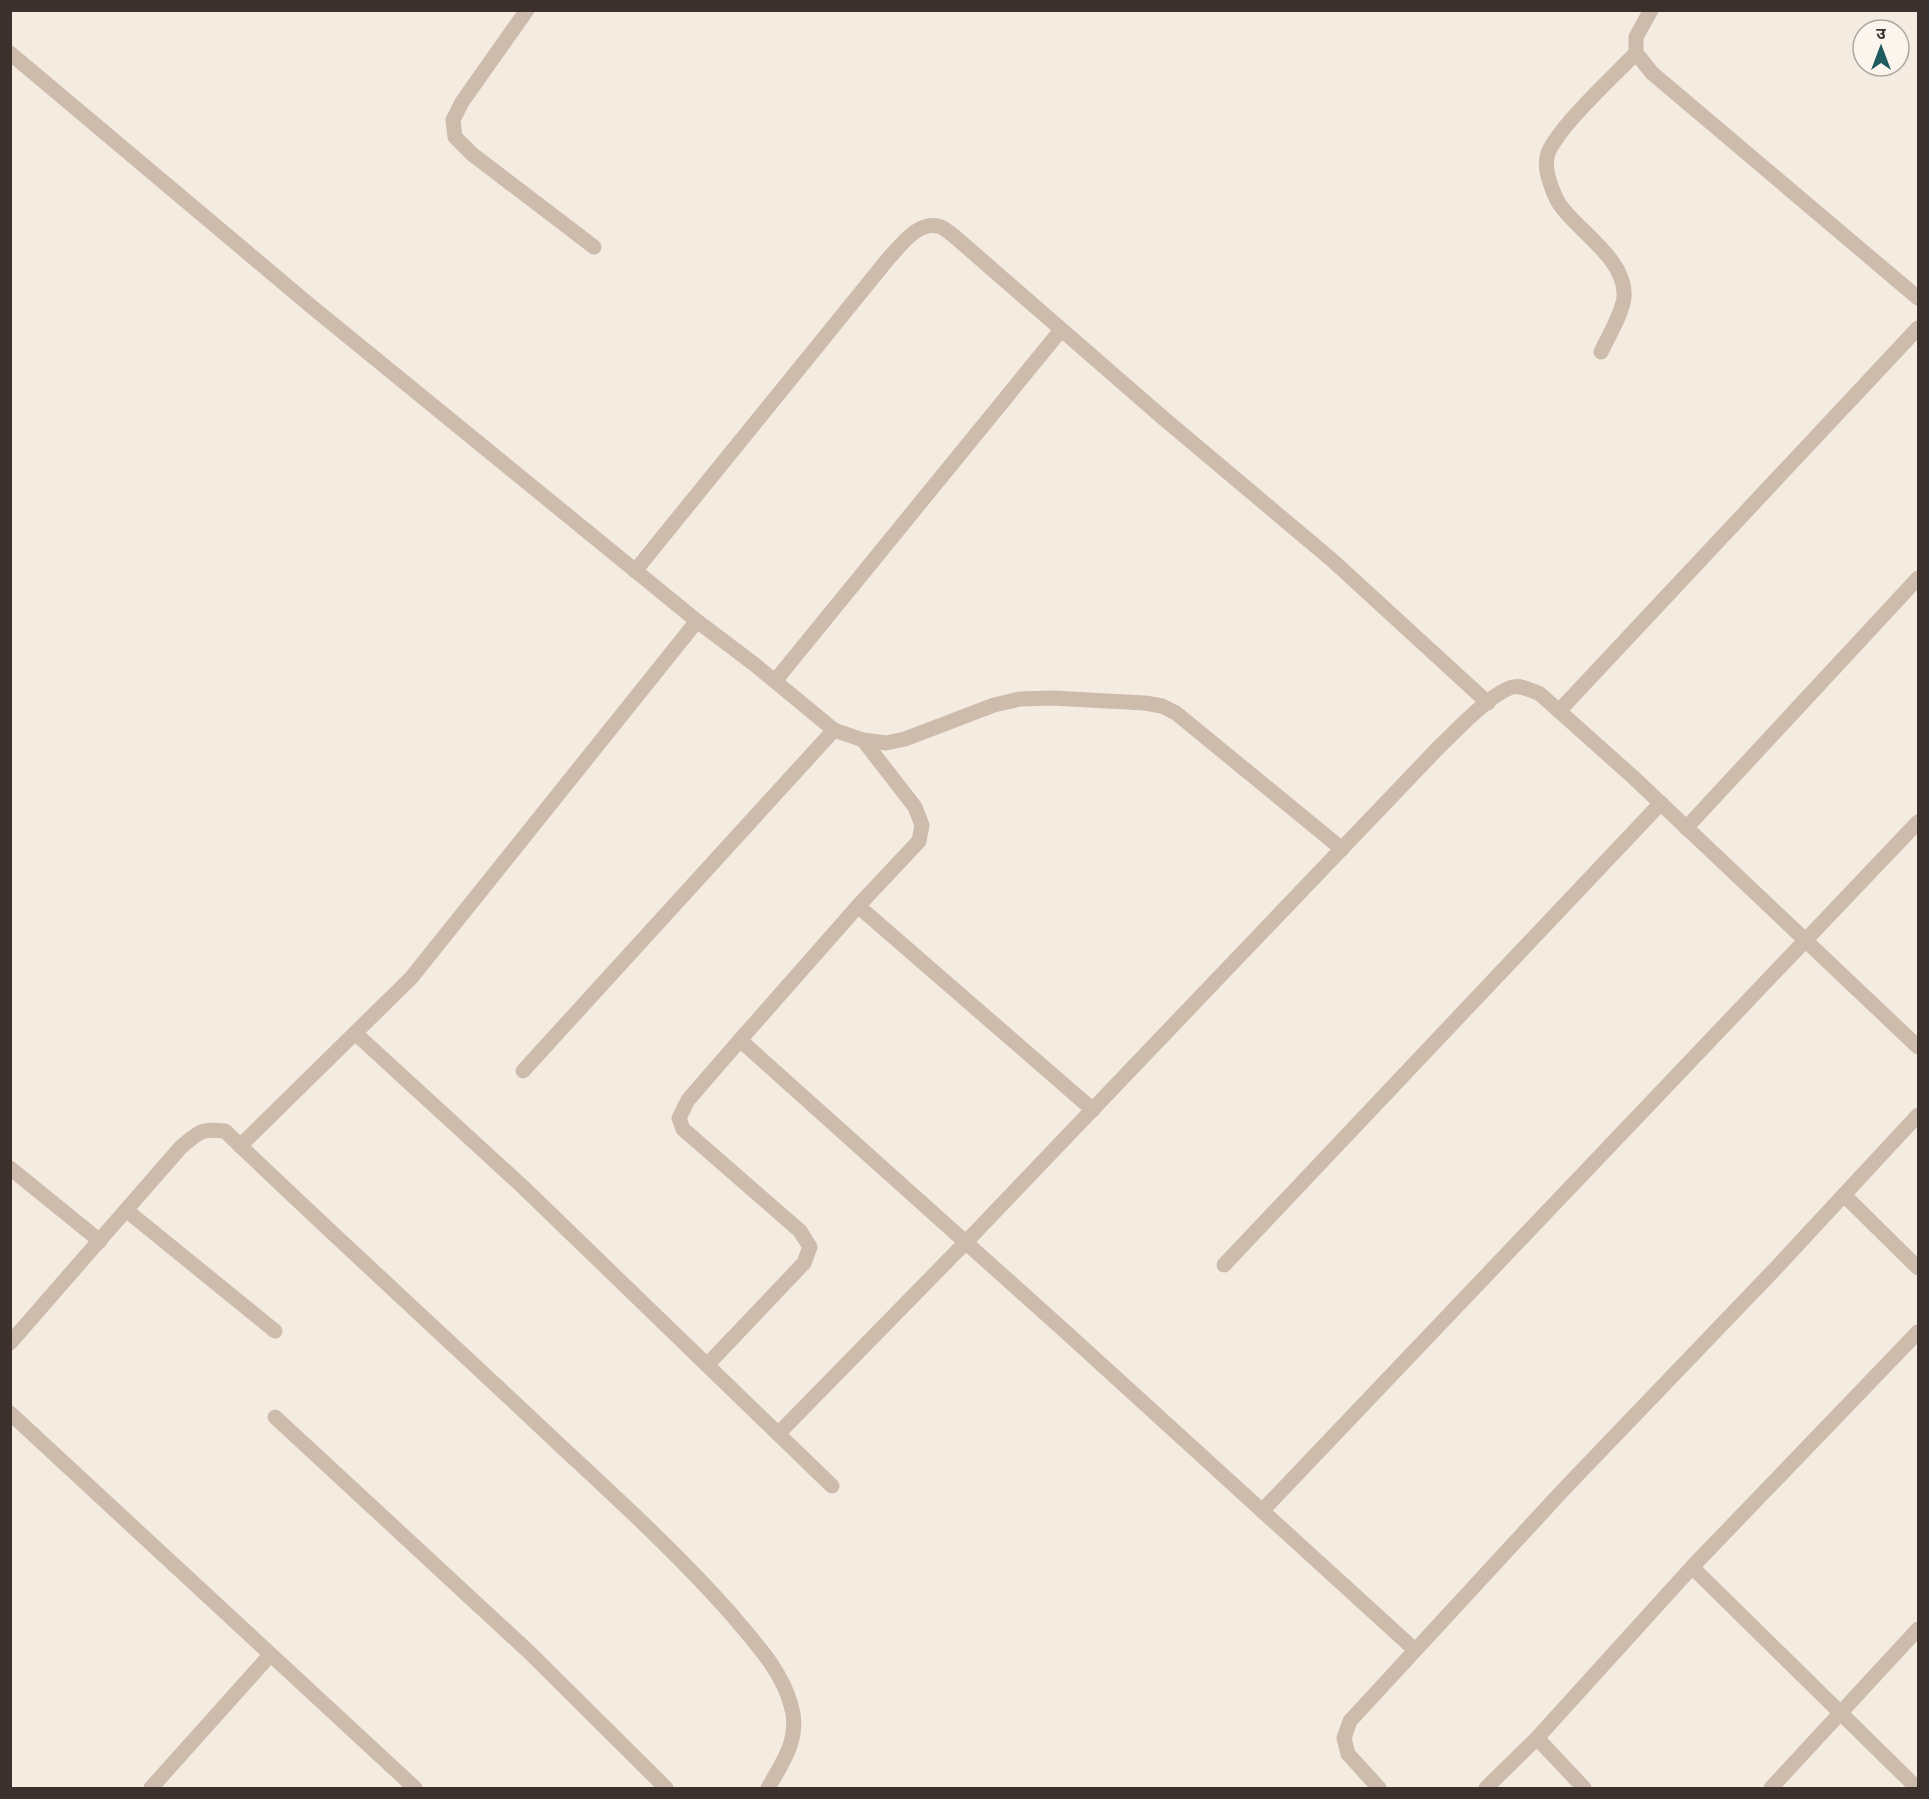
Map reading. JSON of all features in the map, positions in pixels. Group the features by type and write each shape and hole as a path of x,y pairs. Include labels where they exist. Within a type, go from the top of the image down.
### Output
{"street":[{"path":"527,10 462,102 453,120 455,137 472,154 594,247"},
{"path":"1651,10 1636,37 1636,53 1653,73 1918,298"},
{"path":"10,53 312,307 834,730 863,740 886,743 905,739 994,705 1020,699 1108,700 1162,706 1176,713 1342,849"},
{"path":"1601,352 1625,298 1623,285 1606,252 1562,207 1551,191 1546,169 1548,155 1555,141 1570,122 1636,53"},
{"path":"635,571 888,259 908,237 925,227 940,227 954,236 1332,560 1488,703"},
{"path":"1559,711 1918,328"},
{"path":"775,681 1061,330"},
{"path":"1686,828 1918,578"},
{"path":"240,1146 411,978 697,621"},
{"path":"778,1434 966,1242 1439,747 1488,703 1501,693 1515,687 1540,694 1661,803 1918,1047"},
{"path":"523,1071 834,730"},
{"path":"707,1365 804,1263 810,1247 800,1231 683,1129 679,1118 688,1100 740,1040 858,906 919,842 922,825 915,807 863,740"},
{"path":"1224,1264 1661,803"},
{"path":"1262,1511 1918,822"},
{"path":"858,906 1093,1110"},
{"path":"355,1033 523,1186 832,1486"},
{"path":"740,1040 1415,1650"},
{"path":"1379,1788 1348,1754 1344,1738 1350,1722 1565,1488 1918,1115"},
{"path":"10,1343 181,1147 208,1129 225,1131 636,1516 707,1587 768,1657 791,1702 795,1719 794,1736 788,1753 768,1788"},
{"path":"10,1168 100,1241"},
{"path":"1844,1195 1918,1268"},
{"path":"126,1210 275,1331"},
{"path":"1486,1788 1537,1738 1692,1568 1918,1332"},
{"path":"10,1413 405,1785"},
{"path":"275,1417 529,1652 666,1788"},
{"path":"1692,1568 1917,1788"},
{"path":"1771,1788 1841,1715 1918,1629"},
{"path":"151,1788 270,1656"},
{"path":"1537,1738 1584,1788"}]}
